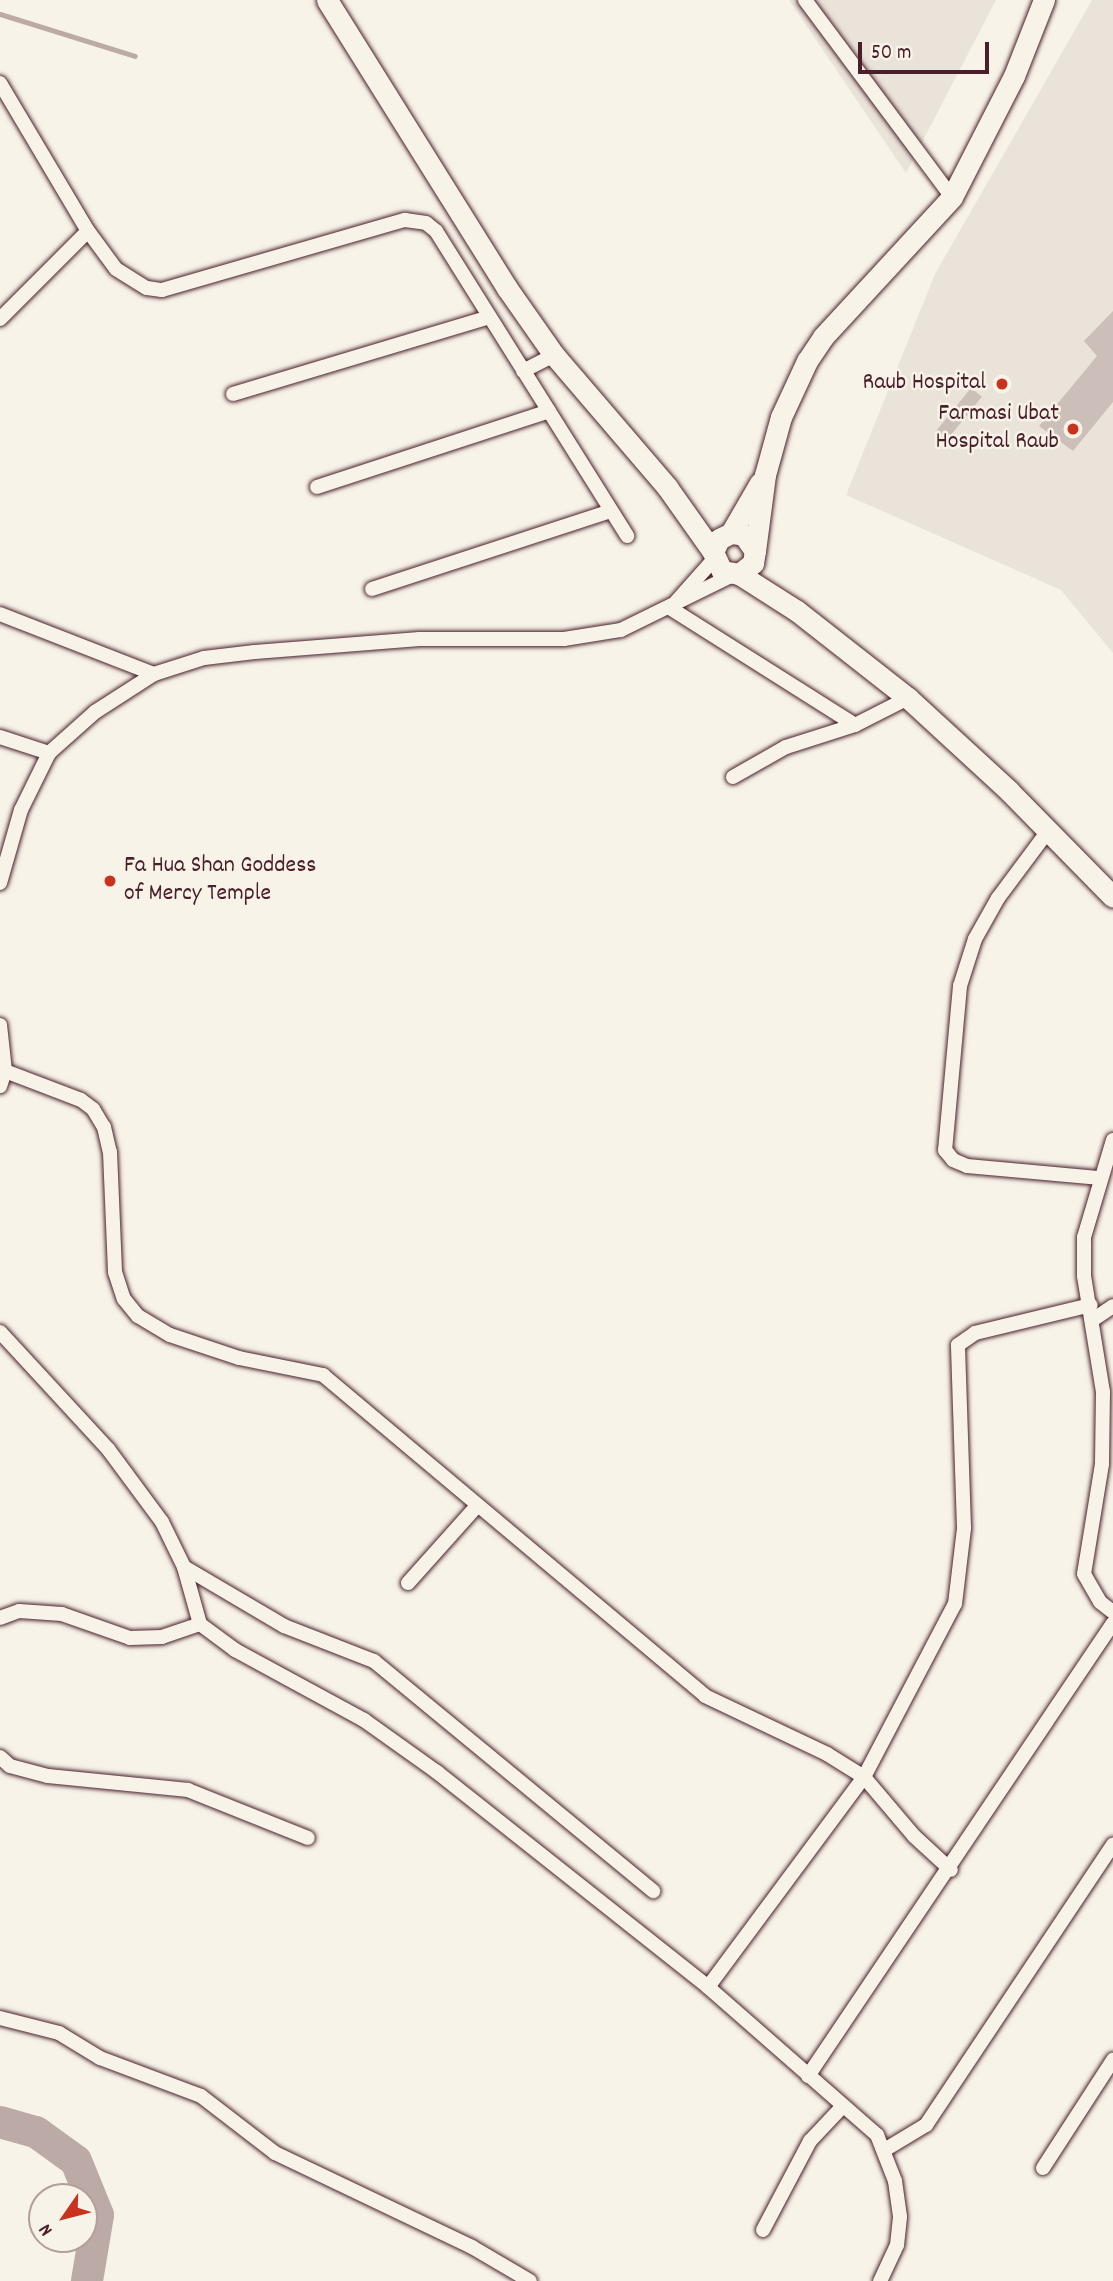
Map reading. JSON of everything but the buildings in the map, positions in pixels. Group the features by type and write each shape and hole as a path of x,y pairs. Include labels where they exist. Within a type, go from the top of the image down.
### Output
{"street":[{"path":"327,0 507,288 554,355 667,487 721,545 722,571 736,575 797,611 908,698 1113,897"},
{"path":"805,0 952,197"},
{"path":"0,883 2,861 21,810 49,753 95,712 154,674 204,658 255,652 419,639 564,639 621,630 736,575 755,554 765,475 781,418 817,345 952,197 1014,76 1044,0"},
{"path":"0,83 88,230 132,283 162,290 405,220 419,220 436,231 626,537"},
{"path":"0,319 88,230"},
{"path":"233,394 489,317"},
{"path":"523,371 554,355"},
{"path":"317,487 549,411"},
{"path":"670,608 721,545 765,475"},
{"path":"372,589 611,511"},
{"path":"721,545 744,535 797,611"},
{"path":"670,608 855,725"},
{"path":"0,614 154,674"},
{"path":"733,777 786,747 855,725 908,698"},
{"path":"0,737 49,753"},
{"path":"1048,831 998,898 975,939 960,986 945,1150 953,1160 967,1166 1100,1178"},
{"path":"0,1025 5,1072 0,1086"},
{"path":"5,1072 81,1100 93,1109 104,1127 110,1152 115,1272 124,1299 138,1316 170,1335 239,1358 323,1375 476,1507 705,1696 827,1754 864,1777 914,1836 951,1870"},
{"path":"1113,1140 1084,1237 1084,1276 1093,1312 1103,1392 1102,1464 1084,1574 1100,1602 1113,1612"},
{"path":"708,1987 864,1777 955,1604 964,1528 958,1345 975,1333 1113,1306"},
{"path":"0,1332 108,1449 162,1522 184,1567 200,1624 235,1650 364,1720 708,1987 842,2106 886,2149 900,2217 897,2245 880,2281"},
{"path":"408,1584 476,1507"},
{"path":"184,1567 284,1626 373,1661 653,1891"},
{"path":"0,1618 19,1611 62,1614 130,1638 162,1637 200,1624"},
{"path":"808,2076 951,1870 1113,1623"},
{"path":"0,1757 10,1766 48,1776 188,1790 308,1838"},
{"path":"886,2149 926,2125 1113,1845"},
{"path":"0,2018 59,2033 100,2058 201,2096 275,2153 472,2247 530,2281"},
{"path":"1043,2168 1113,2060"},
{"path":"763,2230 810,2141 842,2106"}],"shaded area":[{"path":"789,0 996,0 906,173"},
{"name":"Raub Hospital","path":"1092,0 1113,0 1113,653 1061,590 846,495 935,274"}],"waterway":[{"path":"0,14 135,56"},
{"path":"0,2122 36,2132 76,2161 98,2215 87,2281"}],"place":[{"name":"Raub Hospital","path":"1002,384"},
{"name":"Farmasi Ubat Hospital Raub","path":"1073,429"},
{"name":"Fa Hua Shan Goddess of Mercy Temple","path":"110,881"}]}
